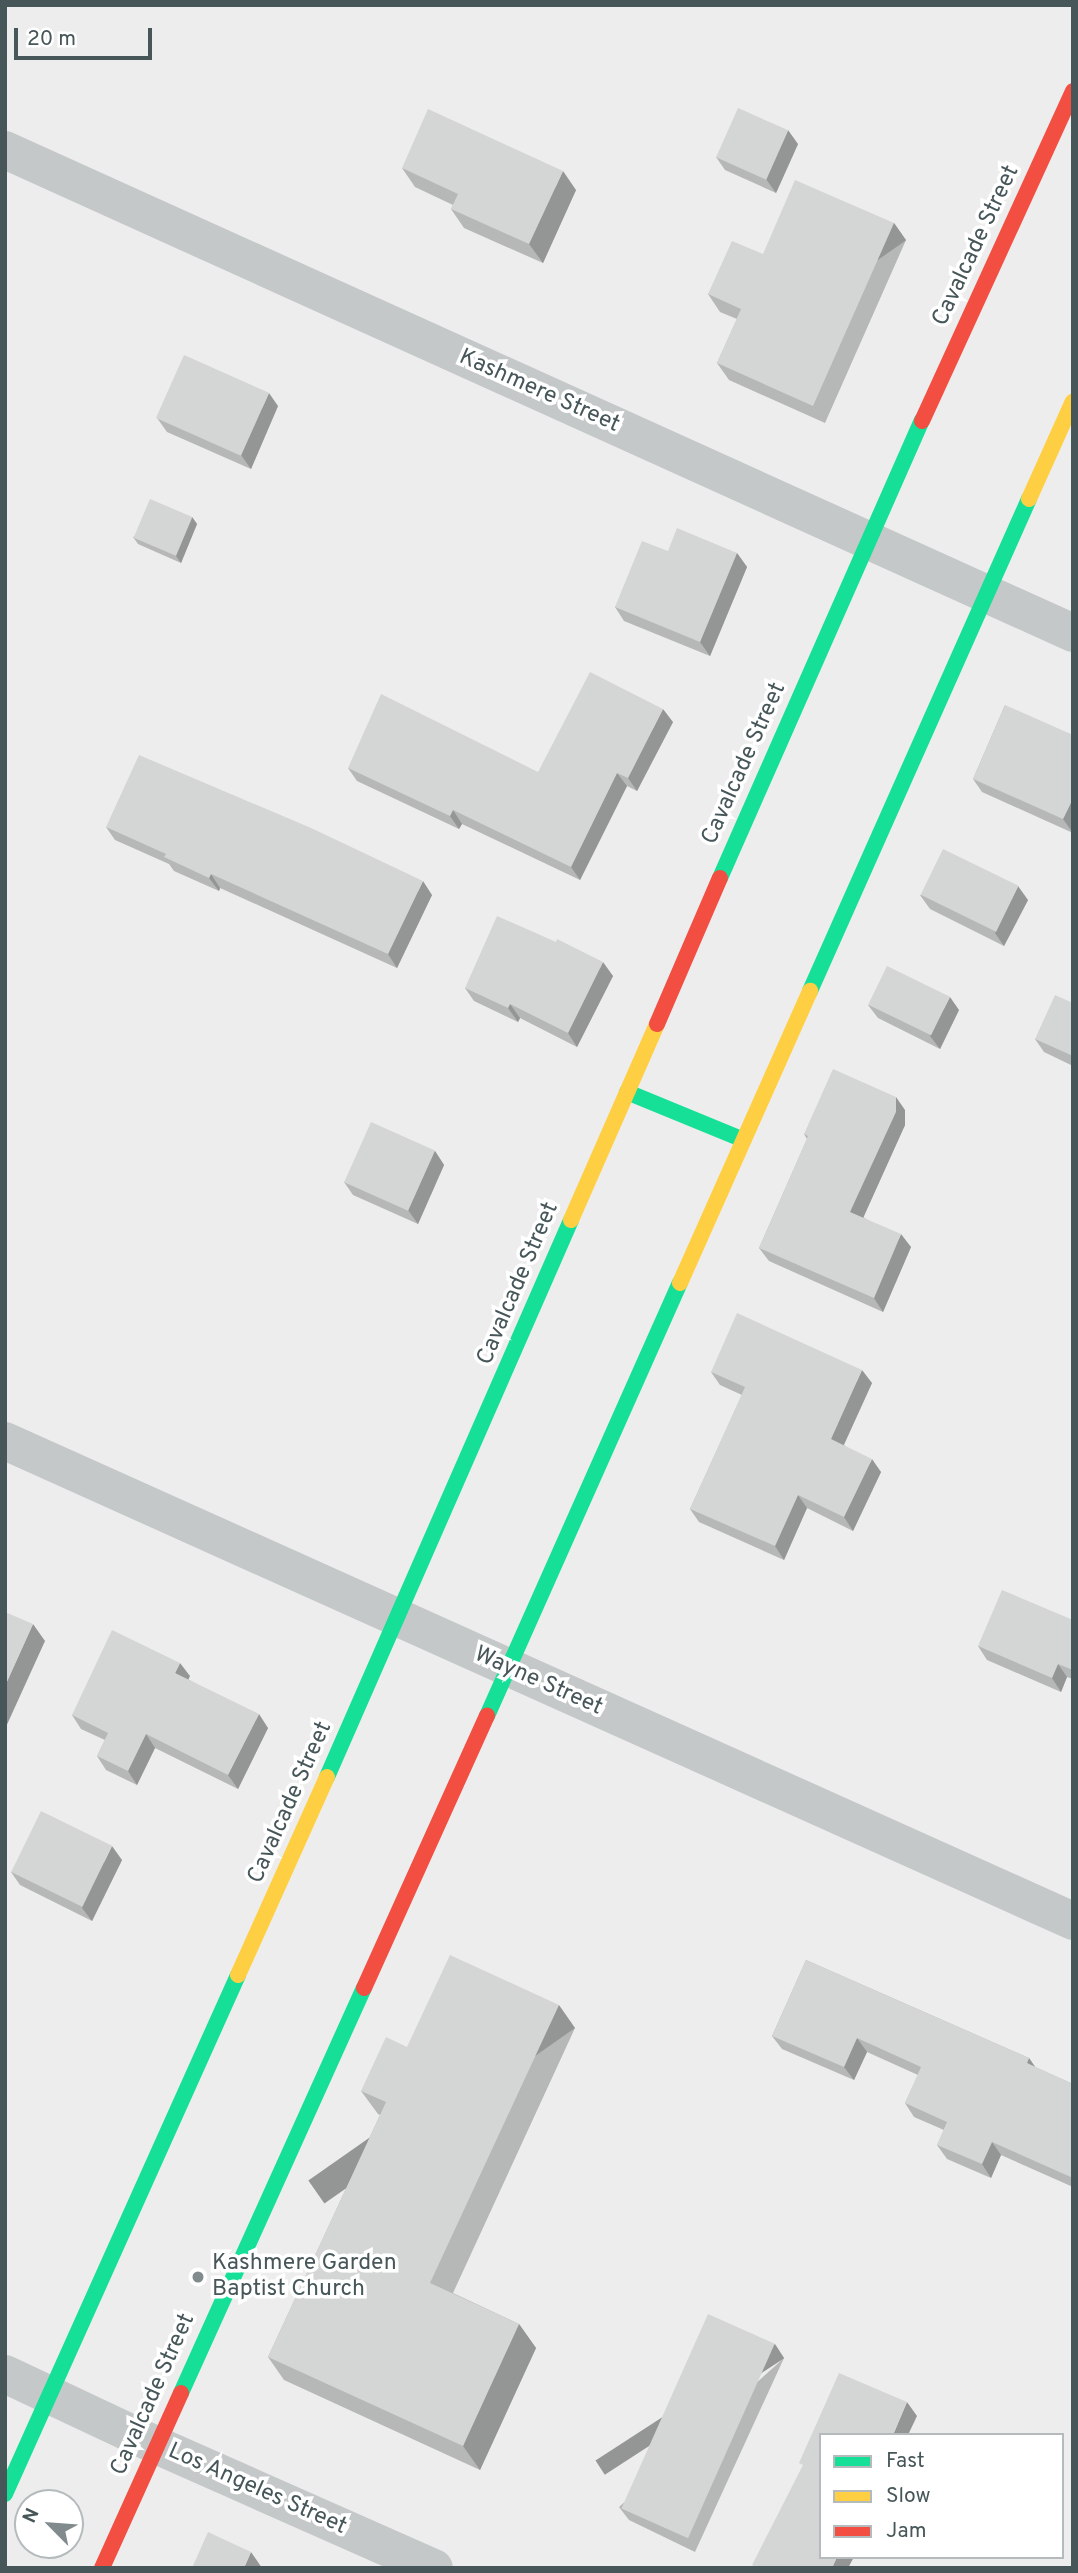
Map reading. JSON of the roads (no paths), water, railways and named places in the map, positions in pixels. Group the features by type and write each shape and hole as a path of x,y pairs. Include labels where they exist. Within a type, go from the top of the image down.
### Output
{"main road":[{"name":"Cavalcade Street","path":"5,2494 398,1619 867,541 1073,92"},
{"name":"Cavalcade Street","path":"102,2568 508,1669 1073,401"},
{"path":"627,1092 744,1140"}],"street":[{"name":"Kashmere Street","path":"5,150 1073,633"},
{"name":"Wayne Street","path":"5,1441 1073,1921"},
{"name":"Los Angeles Street","path":"5,2374 156,2445 434,2568"}],"place":[{"name":"Kashmere Garden Baptist Church","path":"198,2277"}]}
